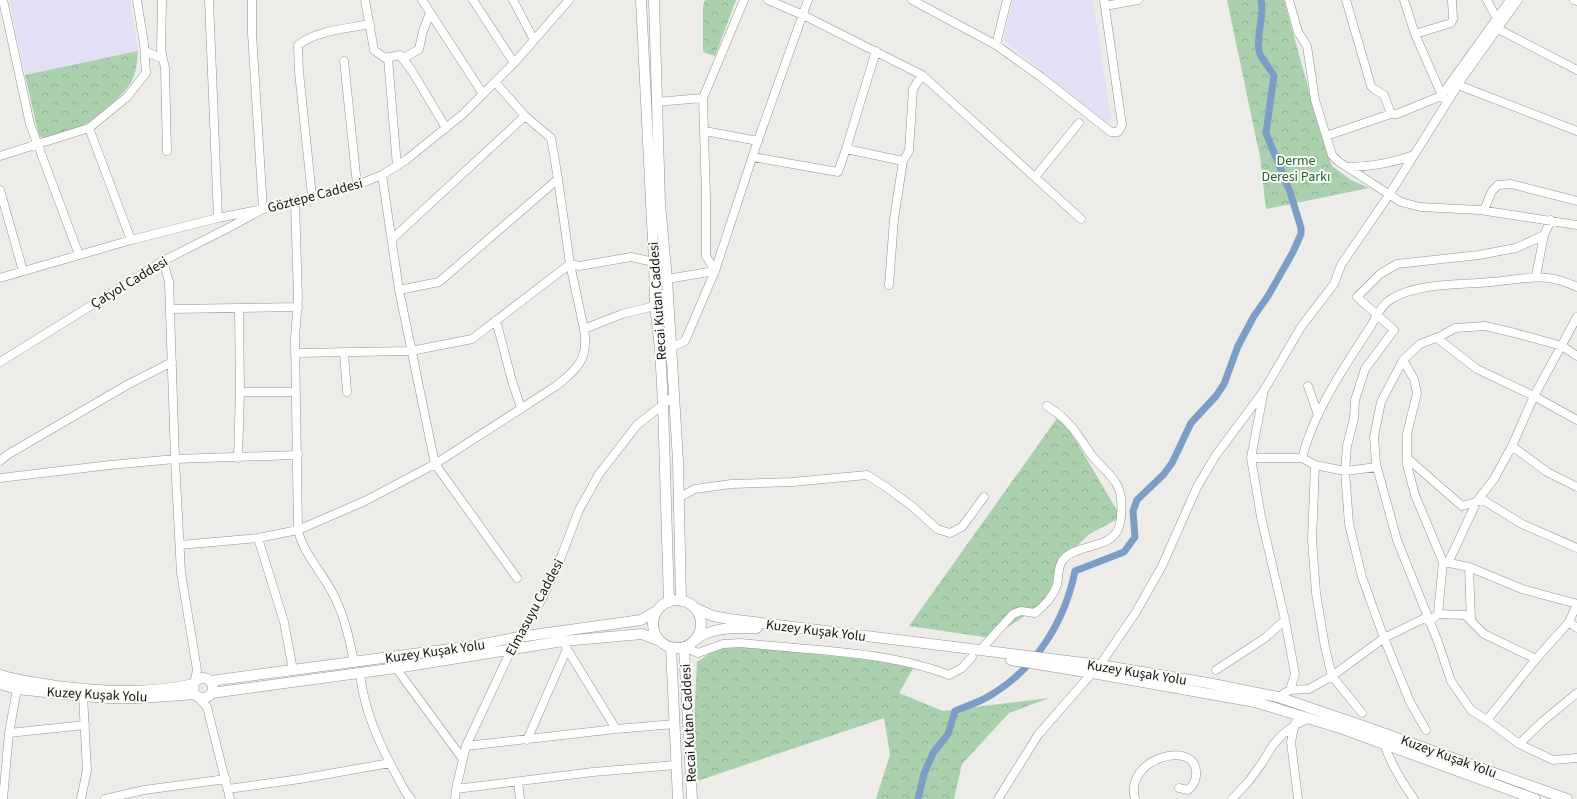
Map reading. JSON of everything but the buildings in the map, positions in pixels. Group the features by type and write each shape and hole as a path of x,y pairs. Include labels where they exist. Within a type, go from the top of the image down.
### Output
{"main road":[{"name":"Recai Kutan Caddesi","path":"641,0 654,262 654,306 660,348 664,405 669,602"},
{"name":"Recai Kutan Caddesi","path":"654,0 660,204 672,347 678,461 681,602"},
{"path":"669,602 681,602 693,607 698,613 700,628 694,641 684,647 671,648 658,640 654,633 654,617 658,610 669,602"},
{"name":"Kuzey Kuşak Yolu","path":"693,607 713,616 729,619 1048,662 1100,665 1208,683 1278,697 1373,729 1567,799"},
{"name":"Kuzey Kuşak Yolu","path":"209,680 473,646 519,637 641,620 658,610"},
{"name":"Kuzey Kuşak Yolu","path":"694,641 708,632 728,628 758,628 1017,658"},
{"name":"Kuzey Kuşak Yolu","path":"211,694 396,668 474,656 512,648 565,645 642,634 658,640"},
{"name":"Recai Kutan Caddesi","path":"684,647 692,799"},
{"name":"Recai Kutan Caddesi","path":"671,648 678,799"},
{"name":"Kuzey Kuşak Yolu","path":"1048,662 1092,673 1255,702 1310,718 1535,799"},
{"name":"Kuzey Kuşak Yolu","path":"0,675 19,681 90,689 140,692 193,690"},
{"path":"198,679 209,680 213,687 211,694 204,698 193,690 198,679"},
{"name":"Kuzey Kuşak Yolu","path":"0,684 17,689 83,696 141,698 193,690"}],"street":[{"path":"4,0 30,124 79,255"},
{"path":"0,156 89,128 127,97 146,73 145,51 137,0"},
{"path":"162,0 161,50 165,68 167,151"},
{"path":"209,0 218,218"},
{"path":"252,0 252,33 263,209"},
{"path":"365,0 374,50 385,58 400,55 446,128"},
{"path":"422,0 483,94"},
{"path":"473,0 514,63"},
{"path":"513,0 534,40"},
{"name":"Göztepe Caddesi","path":"0,278 131,240 357,185 382,175 397,166 446,128 483,94 514,63 569,0"},
{"path":"715,271 706,256 703,98 744,0"},
{"path":"768,0 803,15 922,75 1081,219"},
{"path":"660,348 672,347 685,341 715,271 758,141 808,0"},
{"path":"912,0 996,45 1111,132 1118,132 1122,126 1104,3 1138,0"},
{"path":"996,45 1007,0"},
{"path":"1289,0 1298,32 1307,46 1315,100 1326,136 1332,155 1339,162 1401,202 1420,207 1484,210 1552,220 1577,226"},
{"path":"1346,0 1371,86 1384,95 1391,114"},
{"path":"1404,0 1415,34 1441,96 1446,104"},
{"path":"1415,34 1451,23 1453,19 1452,0"},
{"path":"1487,0 1497,18"},
{"path":"1326,136 1391,114 1397,114 1441,96 1510,0"},
{"path":"1100,665 1136,612 1162,566 1197,487 1216,455 1263,392 1301,327 1334,284 1341,265 1389,195 1458,85 1518,0"},
{"path":"403,59 419,49 423,31 430,13"},
{"path":"312,196 299,72 298,45 307,38 327,32 370,24"},
{"path":"1498,29 1577,70"},
{"path":"145,51 163,59"},
{"path":"753,156 838,172 876,51"},
{"path":"388,58 397,166"},
{"path":"344,61 357,185"},
{"path":"889,285 894,219 903,161 909,151 913,89 922,75"},
{"path":"180,545 258,538 298,530 365,501 435,464 556,386 572,373 580,363 586,343 570,264 551,138 525,116 495,82"},
{"path":"1458,85 1577,131"},
{"path":"656,102 703,98"},
{"path":"392,239 525,116"},
{"path":"1035,177 1079,123"},
{"path":"89,128 131,240"},
{"path":"704,133 710,132 758,141"},
{"path":"846,150 903,161"},
{"path":"1346,167 1376,166 1414,155"},
{"path":"382,175 399,290 435,464 517,578"},
{"path":"399,290 439,282 558,179"},
{"path":"1484,210 1492,191 1498,185 1504,184 1511,184 1577,201"},
{"path":"0,190 23,272"},
{"path":"295,201 298,307 295,353 298,455 298,530 301,542 331,590 339,606 344,618 354,662"},
{"name":"Çatyol Caddesi","path":"0,362 163,261 263,209"},
{"path":"1536,276 1544,235 1552,220"},
{"path":"1426,730 1410,702 1384,638 1362,577 1349,524 1345,471 1347,446 1354,418 1355,400 1365,369 1394,330 1357,297 1380,274 1397,264 1498,252 1516,248 1544,235"},
{"path":"295,353 411,351 472,339 570,264 579,266 631,257 654,262"},
{"path":"163,261 169,282 175,459 181,573 197,670 193,690 207,707 230,799"},
{"path":"667,279 715,271"},
{"path":"1302,458 1305,445 1318,415 1346,363 1383,305 1393,298 1419,289 1536,276 1563,280 1577,287"},
{"path":"584,329 622,314 654,306"},
{"path":"170,309 298,307"},
{"path":"238,458 240,392 239,308"},
{"path":"1438,614 1445,562 1477,502 1494,479 1512,446 1534,396 1577,317"},
{"path":"496,320 512,381 521,408"},
{"path":"1577,356 1562,346 1485,326 1455,328 1437,338 1420,344 1403,360 1381,402 1374,438 1377,467 1397,540 1438,642 1451,682 1471,710 1519,744 1553,760 1577,758"},
{"path":"1437,338 1477,369 1534,396 1577,420"},
{"path":"344,352 348,392"},
{"path":"1403,360 1414,379 1417,393 1408,434 1407,465 1415,495 1445,562"},
{"path":"0,461 7,455 127,385 172,362"},
{"path":"1308,386 1318,415"},
{"path":"240,392 296,392"},
{"path":"1263,392 1251,458 1261,517 1285,620 1295,674 1290,690"},
{"name":"Elmasuyu Caddesi","path":"455,799 462,758 466,746 512,648 542,599 558,565 579,510 599,474 637,425 675,395"},
{"path":"983,647 1013,614 1021,611 1035,613 1043,607 1055,590 1061,562 1070,553 1104,542 1115,535 1120,526 1121,516 1119,488 1106,470 1092,457 1078,435 1060,414 1046,406"},
{"path":"1512,446 1547,472 1577,487"},
{"path":"0,478 175,459 298,455"},
{"path":"1251,458 1302,458 1315,465 1345,471 1377,467"},
{"path":"1407,458 1462,506 1483,500 1522,524 1577,548"},
{"path":"1409,473 1414,464"},
{"path":"1315,465 1312,540 1316,592 1325,648 1332,676 1362,713"},
{"path":"678,498 695,489 731,484 792,482 867,475 908,503 937,529 950,533 962,527 984,497"},
{"path":"258,538 284,622 293,670"},
{"path":"1445,562 1469,567 1522,589 1577,604 1568,622 1487,720"},
{"path":"1469,567 1471,620"},
{"path":"1278,697 1290,690 1309,689 1332,676 1384,638 1438,614 1465,615 1484,634 1536,659"},
{"path":"1216,670 1265,638 1285,620"},
{"path":"1568,622 1577,628"},
{"path":"684,647 698,653 723,644 741,643 854,654 909,663 949,675 962,668 972,658"},
{"path":"565,645 616,729"},
{"path":"527,740 565,645"},
{"path":"396,668 462,758"},
{"path":"197,670 209,680"},
{"path":"360,672 362,692 370,718 390,763 411,799"},
{"path":"998,799 1038,735 1092,673"},
{"path":"3,799 9,733 17,689"},
{"path":"207,707 211,694"},
{"path":"1519,744 1543,721 1577,694"},
{"path":"81,799 87,770 83,696"},
{"path":"1293,713 1295,725 1291,742 1298,799"},
{"path":"1232,799 1249,781 1262,763 1272,745 1295,725 1310,718"},
{"path":"466,746 616,729 675,724"},
{"path":"9,733 85,726"},
{"path":"1384,744 1400,779 1414,799"},
{"path":"1393,765 1394,758 1400,750"},
{"path":"1135,799 1133,791 1136,778 1143,767 1157,758 1184,756 1189,757 1195,764 1197,773 1196,780 1192,787 1188,790 1179,788"},
{"path":"228,789 300,779 390,763"},
{"path":"456,789 593,772 676,765"},
{"path":"105,799 144,790 226,779"},
{"path":"518,782 520,799"}],"shaded area":[{"path":"9,0 130,0 138,51 25,75"},
{"path":"1013,0 1093,0 1111,119 1106,123 1003,40"}],"green space":[{"path":"705,0 736,0 715,56 703,52 703,6"},
{"name":"Derme Deresi Parkı","path":"1227,0 1284,0 1321,134 1332,166 1351,180 1369,188 1266,209 1260,157"},
{"path":"138,51 137,65 130,84 109,106 79,128 66,133 43,138 39,136 25,75"},
{"path":"1060,414 1121,517 1088,535 1061,562 1043,607 1029,613 991,638 909,626"},
{"path":"723,644 915,665 899,693 943,711 1049,698 1009,713 962,764 954,799 876,799 890,755 884,718 691,783 697,662"}],"waterway":[{"path":"918,799 924,774 933,753 948,734 955,711 991,695 1022,671 1035,657 1056,625 1064,608 1075,571 1124,552 1135,537 1133,511 1137,500 1164,474 1172,463 1191,423 1216,396 1224,384 1238,346 1254,316 1268,296 1293,252 1301,234 1301,228 1290,192 1266,133 1274,76 1261,57 1259,51 1258,44 1262,12 1261,0"}]}
